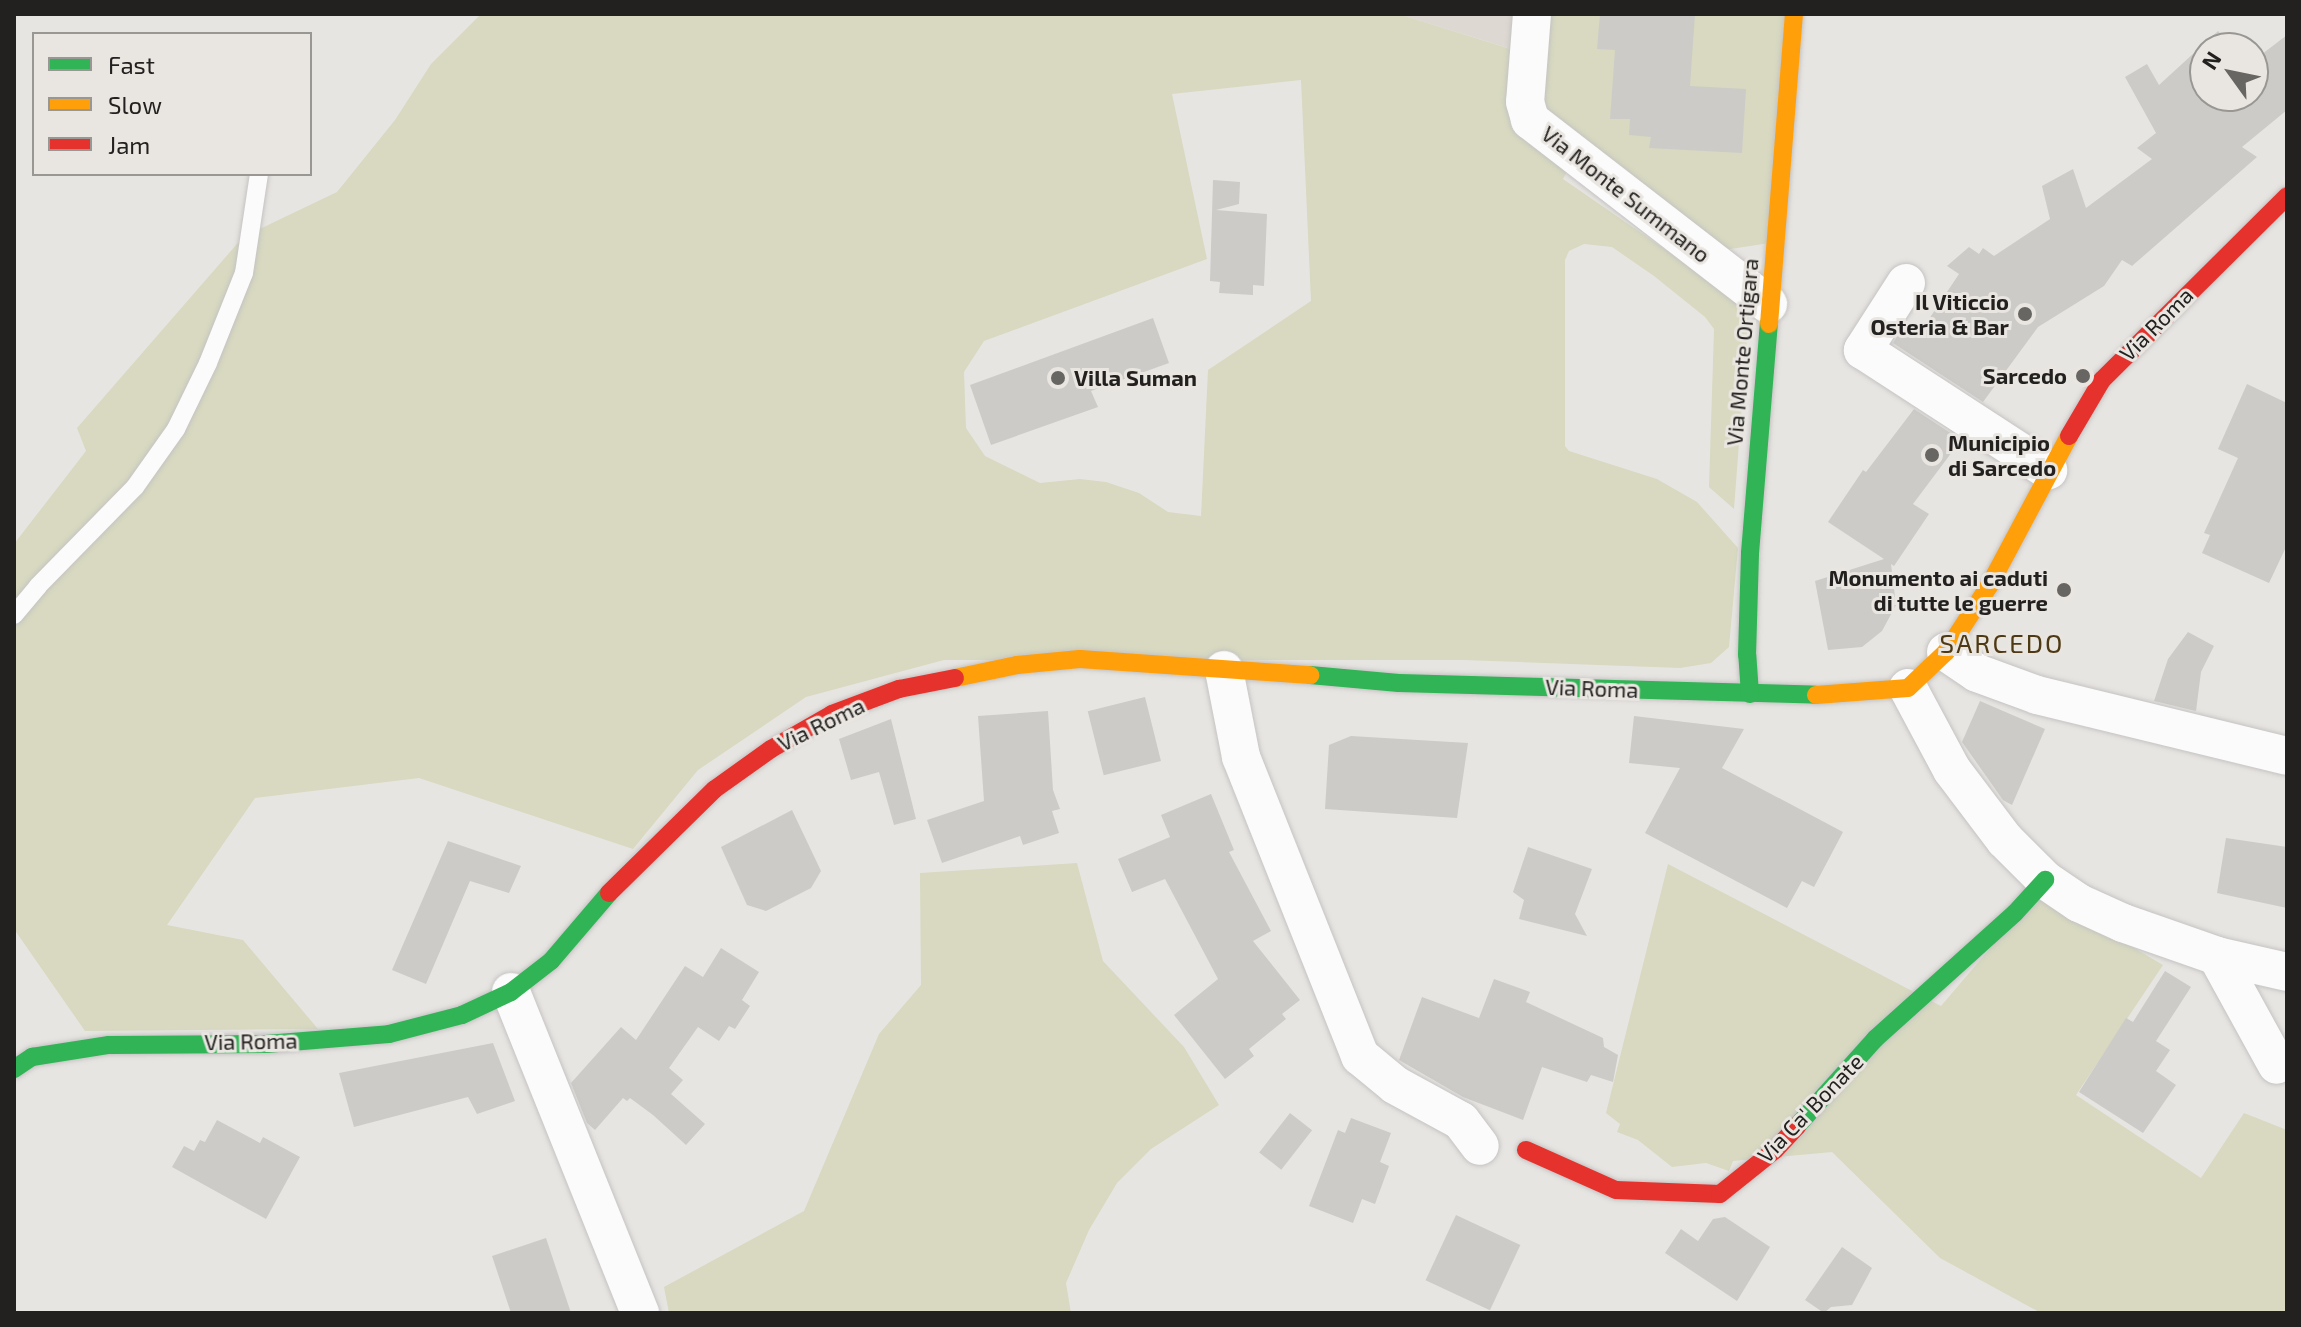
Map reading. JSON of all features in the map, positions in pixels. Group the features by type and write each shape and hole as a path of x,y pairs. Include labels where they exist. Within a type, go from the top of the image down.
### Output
{"street":[{"name":"Via Monte Summano","path":"1532,14 1525,102 1530,120 1768,304"},
{"name":"Via Monte Ortigara","path":"1750,694 1747,655 1750,553 1794,14"},
{"name":"Via Roma","path":"23,1054 136,1042 266,1044 389,1034 462,1015 511,992 551,961 605,897 715,789 771,749 832,714 899,689 1017,665 1080,659 1399,683 1750,694 1838,695 1908,688 1946,652 1989,586 2048,470 2109,371 2287,196"},
{"path":"1906,283 1863,350 2048,470"},
{"path":"1946,652 1977,673 2037,695 2287,756"},
{"path":"1224,670 1241,757 1360,1056 1395,1085 1461,1121 1480,1146"},
{"path":"1908,688 1952,770 2005,840 2045,880 2079,903 2123,923 2217,956 2287,972"},
{"name":"Via Ca' Bonate","path":"1526,1150 1616,1190 1720,1194 1775,1150 1875,1039 2015,913 2045,880"},
{"path":"2217,956 2277,1065"},
{"path":"511,992 640,1313"},
{"path":"14,1069 23,1054"}],"lane":[{"path":"14,615 135,487 176,429 208,363 244,273 259,176"}],"shaded area":[{"path":"1398,14 1549,14 1543,59 1505,47"}],"green space":[{"path":"481,14 1398,14 1543,59 1549,14 1794,14 1776,242 1711,252 1580,148 1563,179 1734,297 1749,311 1734,509 1709,487 1714,329 1705,317 1654,276 1612,247 1584,244 1569,251 1565,260 1565,446 1569,451 1657,479 1697,502 1738,548 1729,647 1711,663 1680,668 1464,660 944,660 806,697 698,770 633,849 419,778 255,798 167,925 243,940 318,1029 85,1031 14,929 14,544 86,451 77,428 243,237 337,192 395,120 431,64","holes":["1301,80 1311,301 1208,370 1201,516 1168,512 1139,493 1106,482 1080,479 1040,483 985,456 966,428 964,372 984,341 1207,259 1172,94"]},
{"path":"1077,863 1103,961 1184,1047 1219,1105 1151,1149 1117,1183 1089,1230 1066,1283 1071,1313 669,1313 664,1287 804,1211 879,1034 921,985 920,873"},
{"path":"1668,864 1941,1006 2038,892 2163,965 2076,1095 2201,1178 2244,1113 2287,1130 2287,1313 2041,1313 1940,1258 1832,1152 1733,1161 1729,1171 1706,1163 1672,1167 1638,1140 1617,1132 1620,1124 1606,1113"}],"building":[{"path":"1600,14 1695,14 1690,86 1746,89 1742,153 1649,148 1651,137 1629,135 1630,119 1610,119 1615,50 1597,49"},
{"path":"2287,35 2287,110 2242,147 2257,157 2132,266 2122,260 2104,286 2038,327 1983,402 1893,343 1907,321 1923,328 1959,274 1947,266 1969,247 1979,254 1983,248 1994,256 2050,219 2042,186 2073,169 2086,208 2152,159 2137,148 2156,133 2125,77 2147,64 2159,85 2189,58 2189,112 2269,112 2269,49"},
{"path":"1213,180 1240,182 1239,204 1216,210 1267,214 1264,286 1253,285 1253,295 1219,293 1220,282 1210,281"},
{"name":"Villa Suman","path":"1153,318 1169,363 1091,391 1098,407 991,445 970,385"},
{"path":"2247,384 2287,403 2287,545 2269,583 2202,553 2210,535 2204,533 2238,458 2218,449"},
{"path":"1914,409 1961,440 1913,504 1929,514 1894,566 1891,564 1896,605 1882,631 1862,647 1828,650 1815,581 1884,559 1828,522 1863,470 1866,472"},
{"path":"2188,632 2214,646 2201,672 2196,711 2154,701 2168,659"},
{"path":"1145,697 1161,761 1104,775 1088,711"},
{"path":"1980,701 2045,729 2012,805 2003,800 1962,742"},
{"path":"1048,711 1053,790 1060,809 1052,811 1059,833 1023,845 1020,836 942,863 927,820 984,801 978,716"},
{"path":"1634,716 1744,729 1722,768 1843,832 1814,887 1802,881 1787,908 1645,833 1680,768 1629,763"},
{"path":"891,719 916,819 894,825 879,772 851,780 839,739"},
{"path":"1351,736 1468,743 1457,818 1325,809 1329,745"},
{"path":"1211,794 1234,850 1229,852 1271,931 1253,941 1300,1000 1282,1014 1286,1019 1249,1049 1254,1056 1225,1079 1174,1015 1218,979 1165,879 1132,892 1118,859 1170,837 1161,815"},
{"path":"792,810 821,871 811,888 766,911 747,905 721,847"},
{"path":"2226,838 2287,847 2287,908 2217,893"},
{"path":"448,841 521,866 509,893 470,881 426,984 392,970"},
{"path":"1528,847 1592,869 1575,914 1587,936 1519,919 1524,900 1513,892"},
{"path":"721,948 759,972 742,1000 750,1006 735,1029 729,1026 719,1041 698,1027 669,1068 683,1080 671,1094 705,1124 686,1145 653,1115 630,1098 627,1101 623,1098 595,1130 587,1123 571,1083 621,1027 636,1040 685,966 703,977"},
{"path":"2165,971 2191,987 2156,1041 2170,1050 2156,1071 2176,1085 2143,1133 2079,1092 2126,1018 2133,1022"},
{"path":"1494,979 1530,992 1526,1002 1603,1038 1604,1047 1618,1055 1613,1082 1591,1075 1587,1082 1542,1067 1523,1120 1463,1097 1399,1060 1422,997 1479,1018"},
{"path":"493,1043 515,1101 477,1114 468,1097 354,1127 339,1073"},
{"path":"1290,1113 1312,1130 1281,1170 1259,1152"},
{"path":"1351,1118 1391,1133 1380,1162 1389,1166 1375,1204 1362,1199 1353,1223 1309,1206 1338,1130 1345,1133"},
{"path":"217,1120 260,1143 263,1137 300,1157 266,1219 172,1167 184,1146 194,1151 200,1140 205,1142"},
{"path":"1456,1215 1520,1245 1490,1310 1426,1280"},
{"path":"1725,1217 1770,1247 1737,1301 1665,1253 1681,1229 1698,1241 1713,1219"},
{"path":"546,1238 571,1313 511,1313 492,1256"},
{"path":"1842,1247 1872,1268 1852,1305 1831,1307 1824,1313 1805,1300"}],"traffic: fast":[{"path":"1750,694 1747,655 1750,553 1769,324"},
{"path":"1310,675 1399,683 1816,695"},
{"path":"1797,1126 1875,1039 2015,913 2045,880"},
{"path":"14,1069 32,1057 109,1045 266,1044 389,1034 462,1015 511,992 551,961 609,893"}],"traffic: slow":[{"path":"1769,324 1794,14"},
{"path":"1816,695 1908,688 1946,652 1989,586 2069,436"},
{"path":"955,678 1017,665 1080,659 1310,675"}],"traffic: jam":[{"path":"2069,436 2102,380 2287,196"},
{"path":"609,893 715,789 771,749 832,714 899,689 955,678"},
{"path":"1526,1150 1616,1190 1720,1194 1775,1150 1797,1126"}],"place":[{"name":"Il Viticcio Osteria & Bar","path":"2025,314"},
{"name":"Sarcedo","path":"2083,376"},
{"name":"Villa Suman","path":"1058,378"},
{"name":"Municipio di Sarcedo","path":"1932,455"},
{"name":"Monumento ai caduti di tutte le guerre","path":"2064,590"}],"district":[{"name":"SARCEDO","path":"2002,643"}]}
